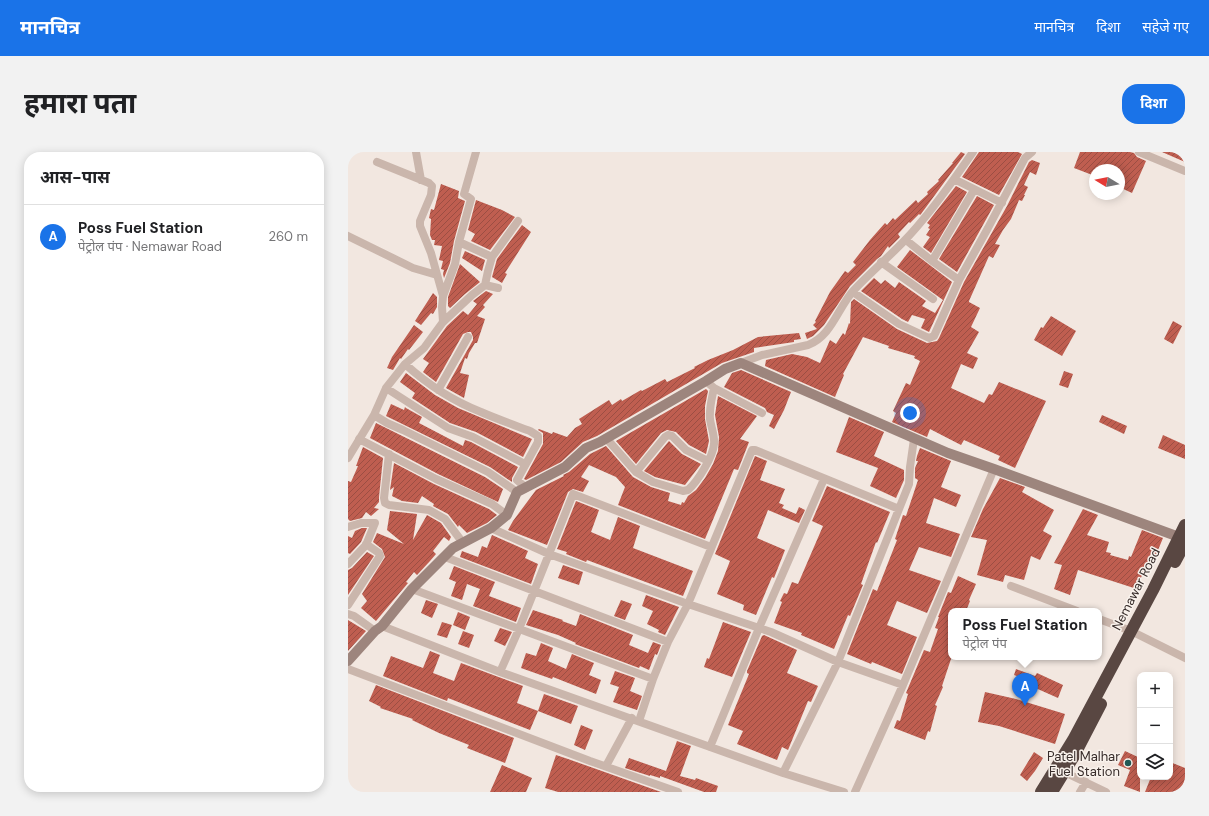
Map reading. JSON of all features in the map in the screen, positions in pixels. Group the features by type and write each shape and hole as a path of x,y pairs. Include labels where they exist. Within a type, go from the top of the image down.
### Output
{"highway":[{"name":"Nemawar Road","path":"1041,792 1074,756 1134,633 1182,547 1185,525"},
{"name":"Nemawar Road","path":"1052,792 1061,770"}],"street":[{"path":"416,152 420,180"},
{"path":"443,322 443,296 455,264 459,242 471,199 464,194 476,152"},
{"path":"348,661 379,629 412,589 453,548 491,528 507,515 521,490 565,467 586,448 710,385 725,369 762,355 814,343 824,335 853,292 880,262 906,240 928,216 973,152"},
{"path":"853,292 899,324 918,334 932,338 959,280 1025,158 1032,152"},
{"path":"1139,152 1185,171"},
{"path":"378,162 429,183 433,189 420,221 420,226 431,253 443,296"},
{"path":"954,180 1002,203"},
{"path":"932,261 974,190"},
{"path":"348,458 374,415 386,388 405,364 424,348 443,322 472,294 485,285 492,257 518,221"},
{"path":"348,236 413,268 438,275"},
{"path":"906,240 959,280"},
{"path":"459,242 492,257"},
{"path":"880,262 933,299"},
{"path":"485,285 498,288"},
{"path":"438,390 468,337"},
{"path":"741,363 948,454 994,469 1182,547"},
{"path":"405,364 420,378 453,399 480,412 530,431 538,436 538,442 517,480 521,490"},
{"path":"710,385 762,413"},
{"path":"606,438 636,472 653,482 685,491 689,489 696,481 708,461 714,443 710,418 710,385"},
{"path":"386,388 448,428 473,437 525,464"},
{"path":"374,415 387,423 488,472 521,490"},
{"path":"636,472 668,435 672,436 686,450 708,461"},
{"path":"359,439 436,479 492,504 507,515"},
{"path":"783,773 838,662 909,484 914,439"},
{"path":"606,766 635,720 668,642 688,604 752,450 899,509"},
{"path":"389,454 384,498 385,503 389,505 429,510 445,519 462,542"},
{"path":"855,792 994,469"},
{"path":"710,746 759,628 824,479"},
{"path":"500,672 519,629 573,494 711,547"},
{"path":"348,527 360,522 375,523 366,544 348,564"},
{"path":"491,528 549,554 771,632 838,662 902,685"},
{"path":"348,605 380,556 379,553 366,544"},
{"path":"445,556 668,642"},
{"path":"1011,586 1069,608"},
{"path":"412,589 653,679"},
{"path":"348,614 379,629 783,773 844,792"},
{"path":"1102,620 1134,633 1185,658"},
{"path":"348,669 678,792"},
{"path":"1061,770 1106,792"},
{"path":"1080,792 1086,782"}],"building":[{"path":"961,152 965,154 921,214 919,214 910,223 909,222 898,234 900,237 889,248 888,246 881,256 850,286 824,325 813,336 807,339 805,333 817,329 813,325 816,322 815,321 830,292 845,271 848,273 856,265 853,262 870,240 885,223 887,225 893,218 895,220 916,200 918,203 928,194 927,192 939,181 938,180"},
{"path":"979,152 1018,152 1022,154 999,195 962,177"},
{"path":"1080,152 1130,152 1146,161 1132,193 1125,190 1125,164 1089,164 1089,174 1074,168"},
{"path":"1162,152 1185,152 1185,162"},
{"path":"1032,160 1040,163 1036,175 1030,172 1024,185 1028,187 1025,195 1022,201 1019,200 1011,219 995,244 1000,245 993,258 989,256 969,301 980,308 971,327 979,332 967,353 978,358 973,369 961,364 951,388 984,403 989,394 992,395 999,382 1046,401 1015,468 998,460 1000,456 964,440 961,445 930,429 927,437 892,422 896,413 893,411 906,383 910,385 920,361 914,358 915,356 888,348 889,346 863,337 843,374 844,375 835,397 765,366 766,360 792,354 807,357 820,363 830,340 836,344 843,333 845,335 849,323 850,324 851,302 854,299 897,329 927,343 937,341 964,282 1007,206 1029,162"},
{"path":"441,184 459,191 458,198 465,201 454,241 450,263 444,278 444,270 441,269 443,261 439,260 442,246 434,245 435,240 432,240 430,235 431,219 429,218 431,209 434,210"},
{"path":"956,186 967,192 931,253 923,247 930,237 926,235 930,229 928,228 930,225 927,223"},
{"path":"977,196 994,205 957,272 939,259"},
{"path":"476,200 502,210 515,217 490,250 471,241 475,234 468,230"},
{"path":"522,225 531,232 505,273 507,274 502,283 492,277 497,259"},
{"path":"910,250 952,282 929,332 921,328 925,319 912,315 908,322 861,291 874,278 881,284 885,280 895,288 899,282 926,301 922,306 935,313 943,300 897,267"},
{"path":"465,251 485,260 482,271 462,258"},
{"path":"460,264 480,282 450,308 448,306 448,297"},
{"path":"486,291 493,294 483,305 485,307 477,316 485,319 477,343 475,343 467,359 465,358 460,373 469,375 464,398 446,388 473,340 471,332 463,334 436,382 423,372 429,363 423,359 447,326 463,311 468,315 477,304 473,301"},
{"path":"433,293 437,297 437,307 433,314 431,313 421,325 415,321"},
{"path":"1051,316 1076,331 1062,356 1034,340 1041,327 1043,328"},
{"path":"1173,321 1182,326 1173,344 1164,339"},
{"path":"414,325 423,332 409,350 408,349 401,359 400,358 393,370 387,368 392,357"},
{"path":"799,333 801,339 794,340 794,342 754,348 754,352 722,363 597,436 583,442 561,462 526,480 524,479 543,444 543,433 538,430 539,429 552,434 553,432 567,437 575,428 582,424 579,419 609,400 612,405 621,399 622,401 665,379 667,382 708,360 733,350 758,337"},
{"path":"741,370 791,392 774,429 769,426 774,415 767,412 765,408 724,387 732,373"},
{"path":"1064,371 1073,374 1068,388 1059,385"},
{"path":"406,373 435,395 458,408 532,439 523,457 476,432 450,423 412,398 415,393 400,382"},
{"path":"706,389 708,391 705,406 705,419 709,441 706,454 689,445 676,432 667,430 661,433 636,464 616,441"},
{"path":"718,396 757,416 740,439 749,442 738,470 734,469 705,539 618,505 625,487 616,477 589,465 581,477 589,481 583,492 573,489 568,492 547,545 508,530 536,490 564,476 563,475 569,472 590,454 606,446 633,477 651,487 670,493 668,501 681,505 688,496 696,490 705,478 718,451 719,437 715,415"},
{"path":"391,404 404,410 405,407 422,417 419,423 463,446 465,440 471,442 518,467 512,478 512,482 490,467 386,416"},
{"path":"1102,415 1127,426 1124,434 1099,422"},
{"path":"849,417 884,432 874,456 904,470 904,480 896,498 870,486 878,468 836,452"},
{"path":"376,423 485,477 503,489 498,502 438,474 370,438"},
{"path":"1163,435 1185,445 1185,459 1158,448"},
{"path":"669,441 682,454 701,464 685,485 655,477 644,471"},
{"path":"363,447 383,458 379,502 374,508 379,509 371,516 366,512 362,518 350,521 348,519 348,481 351,482 358,466 356,466"},
{"path":"920,448 951,461 941,487 961,495 956,507 934,498 926,523 960,534 951,557 919,547 909,570 941,581 927,613 897,601 887,625 917,637 902,674 847,654 873,589 877,591 897,540 895,539 903,515 906,516 918,480 915,478 915,468 918,461 916,461"},
{"path":"755,456 767,461 760,480 785,489 779,503 784,505 782,508 796,514 799,507 805,510 799,523 768,510 757,538 785,550 774,578 772,577 756,615 743,610 744,605 717,594 730,561 715,554"},
{"path":"394,463 434,484 489,509 497,515 487,523 467,533 459,525 458,527 448,514 433,506 434,504 422,496 418,503 402,501 392,496 394,487 390,490"},
{"path":"1000,478 1025,487 1022,492 1054,510 1043,531 1052,536 1040,560 1031,556 1024,580 1005,575 1003,582 977,575 987,540 971,537 983,509"},
{"path":"827,486 890,512 877,543 876,542 861,584 863,585 850,616 848,615 834,649 801,635 802,633 774,623 782,602 780,601 784,593 787,594 792,582 798,584 823,526 812,521"},
{"path":"576,501 599,510 591,532 610,540 618,517 640,526 633,548 693,571 683,596 587,560 586,562 566,554 567,552 557,549"},
{"path":"1083,509 1098,515 1087,535 1109,542 1106,552 1111,553 1110,555 1128,560 1129,556 1131,557 1142,530 1163,538 1156,555 1151,553 1144,575 1142,575 1137,589 1078,570 1070,595 1054,589 1062,565 1054,563"},
{"path":"390,511 417,514 413,540 427,515 441,523 451,537 449,541 444,537 433,551 436,554 417,575 414,572 406,582 408,583 376,621 361,608 367,601 362,594 385,557 382,549 373,542 377,533 404,544 387,530"},
{"path":"362,528 367,528 361,542 350,554 348,553 348,536 352,538 355,531"},
{"path":"492,535 528,551 525,558 538,564 531,584 460,557 462,551 478,557 482,546 487,548"},
{"path":"367,552 374,556 348,595 348,570 352,568"},
{"path":"563,565 583,572 579,585 558,578"},
{"path":"454,566 495,582 489,596 521,608 516,622 473,606 480,589 467,584 462,600 451,596 456,582 449,579"},
{"path":"958,576 976,584 967,608 948,608 948,660 951,660 942,686 943,687 935,705 937,706 930,732 928,731 925,740 894,728 897,720 900,721 908,694 906,693 924,650 930,652 938,629 935,628 938,617 948,592 951,593"},
{"path":"646,595 679,607 665,635 647,624 653,611 642,606"},
{"path":"426,600 438,604 432,618 421,613"},
{"path":"621,600 632,604 625,620 614,616"},
{"path":"533,610 576,626 580,614 633,635 629,645 648,653 653,642 661,645 657,655 655,654 649,670 640,666 639,668 575,644 576,643 558,635 526,625"},
{"path":"458,612 470,617 465,630 453,625"},
{"path":"348,620 366,631 348,651"},
{"path":"442,622 452,625 447,638 437,635"},
{"path":"723,622 751,632 732,677 704,667 707,658 709,659"},
{"path":"500,628 512,632 505,646 494,641"},
{"path":"463,631 474,635 469,648 458,644"},
{"path":"764,635 797,650 787,673 818,686 811,702 808,701 788,750 782,747 777,760 737,744 743,731 728,725 749,674 747,671 762,636"},
{"path":"541,643 553,648 548,661 566,669 572,654 594,663 589,675 601,680 596,694 553,677 552,679 521,668 526,653 536,656"},
{"path":"430,651 440,655 433,673 454,681 461,663 523,686 517,703 538,711 530,730 448,698 447,701 383,676 391,656 423,668"},
{"path":"1016,669 1035,676 1037,673 1063,685 1058,698 1031,686 1033,682 1014,675"},
{"path":"615,671 635,678 630,691 642,696 637,710 613,702 619,687 610,684"},
{"path":"376,685 514,738 505,763 467,748 469,745 439,733 412,720 413,719 380,708 381,707 369,701"},
{"path":"985,692 1016,699 1065,714 1055,744 999,726 978,722"},
{"path":"544,694 578,706 571,724 538,711"},
{"path":"581,725 593,730 585,750 574,745"},
{"path":"677,741 691,746 680,776 695,780 696,778 718,786 716,792 704,792 660,776 660,778 650,776 625,768 629,758 666,771"},
{"path":"1125,751 1137,757 1137,780 1140,780 1140,792 1124,786 1130,770 1118,765"},
{"path":"1034,752 1043,758 1027,781 1020,775"},
{"path":"556,755 661,792 558,792 545,788"},
{"path":"1173,763 1185,768 1185,792 1145,792 1150,780 1173,780"},
{"path":"502,765 532,778 526,792 490,792"}],"place":[{"name":"Poss Fuel Station","path":"1025,706"},
{"name":"Patel Malhar Fuel Station","path":"1128,763"}]}
